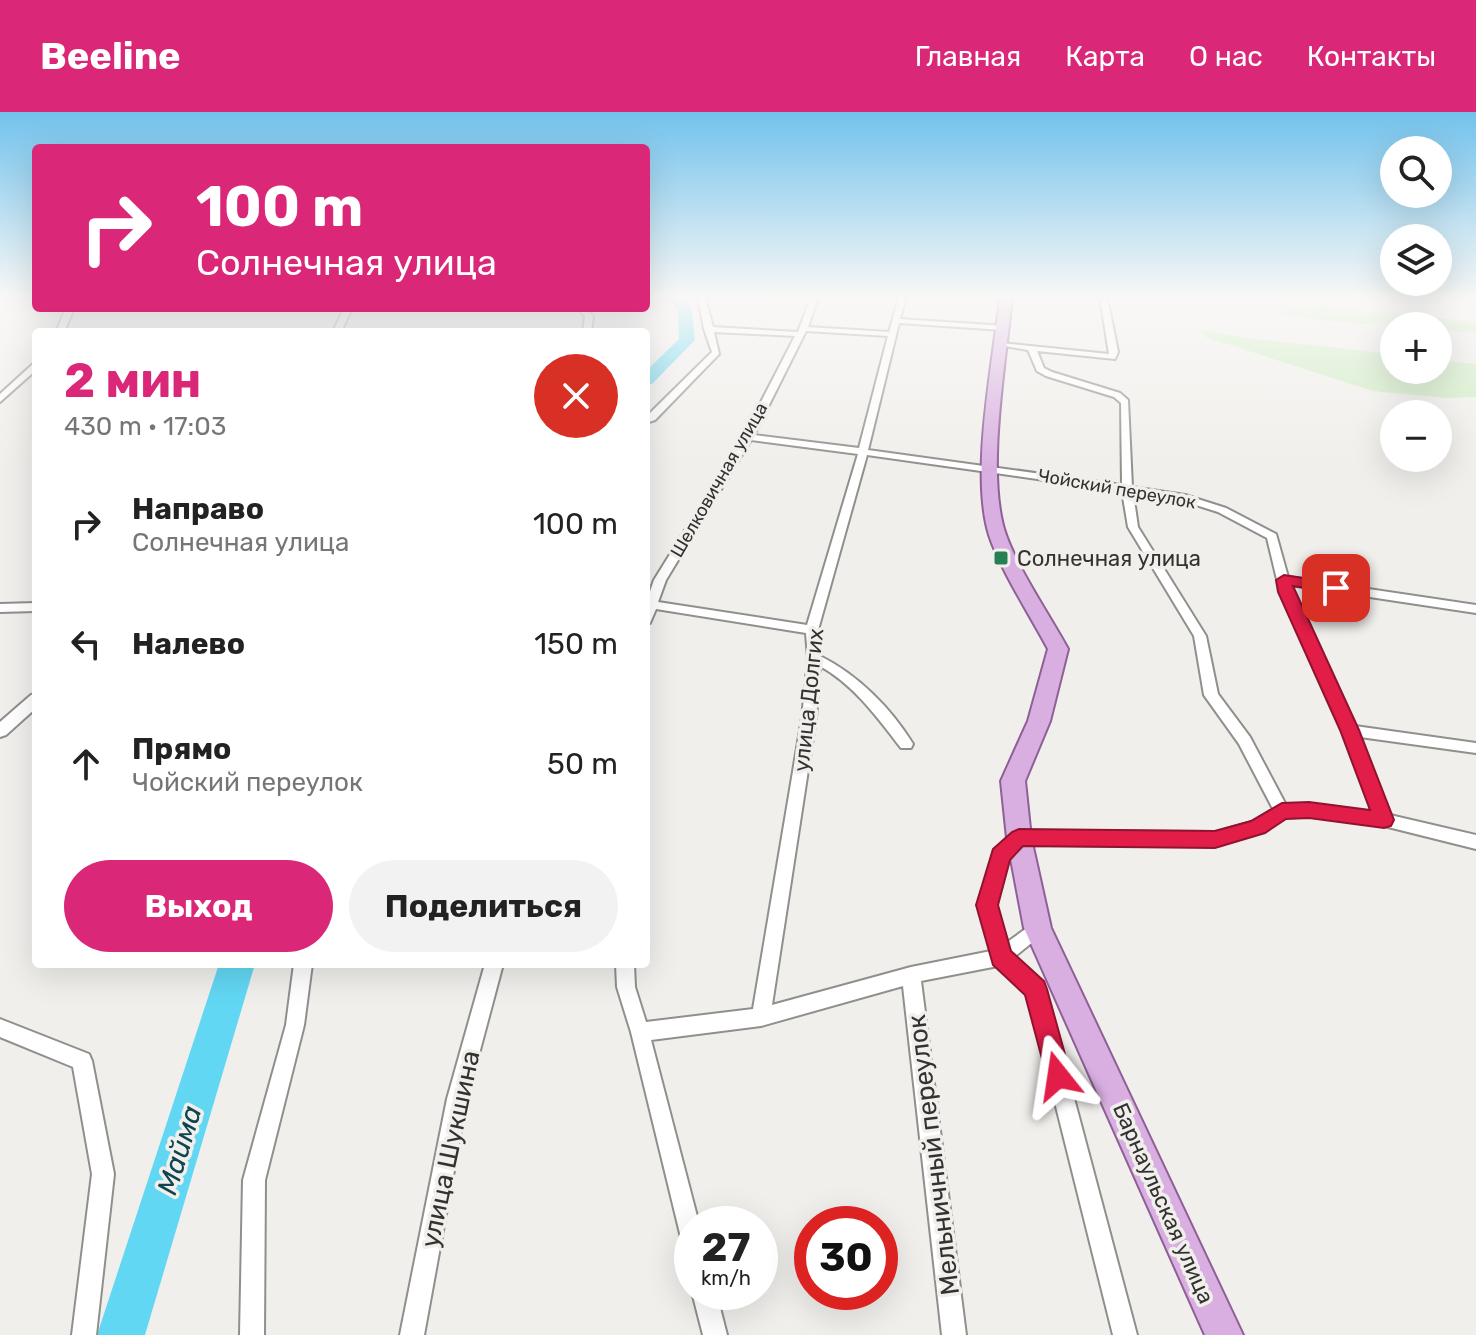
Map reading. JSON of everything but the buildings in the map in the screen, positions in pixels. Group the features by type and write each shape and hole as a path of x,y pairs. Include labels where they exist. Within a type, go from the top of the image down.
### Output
{"main road":[{"name":"Барнаульская улица","path":"1001,354 989,468 990,504 998,537 1058,649 1039,721 1013,781 1019,838 1038,928 1224,1335"}],"street":[{"path":"650,419 714,354"},
{"name":"Шелковичная улица","path":"650,611 660,580 748,437 789,354"},
{"name":"улица Долгих","path":"761,1017 807,732 814,658 812,630 888,354"},
{"path":"1034,354 1040,369 1049,374 1117,395 1125,402 1127,488 1133,527 1200,636 1211,695 1245,741 1282,811"},
{"path":"1079,354 1112,357 1112,354"},
{"path":"0,399 32,370"},
{"name":"Чойский переулок","path":"748,437 989,468 1185,498 1222,510 1272,536 1286,592 1350,730 1384,820"},
{"path":"650,579 660,580"},
{"path":"1284,580 1476,609"},
{"path":"653,605 812,630"},
{"path":"2,609 32,607"},
{"path":"814,658 833,666 870,698 906,744"},
{"path":"0,731 32,703"},
{"path":"1350,730 1476,748"},
{"path":"1125,1335 1036,989 1001,957 987,905 1000,855 1019,838 1215,839 1257,827 1282,811 1309,810 1384,820 1476,842"},
{"path":"640,1032 761,1017 911,975 1001,957 1038,928"},
{"path":"252,1335 254,1180 295,1025 302,968"},
{"name":"улица Шукшина","path":"412,1335 457,1099 493,968"},
{"path":"625,968 626,987 683,1206"},
{"name":"Мельничный переулок","path":"911,975 954,1335"},
{"path":"0,1028 82,1061 103,1174 84,1335"},
{"path":"709,1310 715,1335"}],"green space":[{"path":"1258,354 1380,354 1380,384 1452,384 1452,361 1476,364 1476,397 1447,398 1373,391"}],"waterway":[{"name":"Майма","path":"650,376 673,354"},
{"name":"Майма","path":"121,1335 236,968"}],"place":[{"name":"Солнечная улица","path":"1001,558"}],"route":[{"path":"1058,1076 1036,989 1001,957 987,905 1000,855 1019,838 1215,839 1257,827 1282,811 1309,810 1384,820 1350,730 1286,592 1284,580 1336,588"}]}
